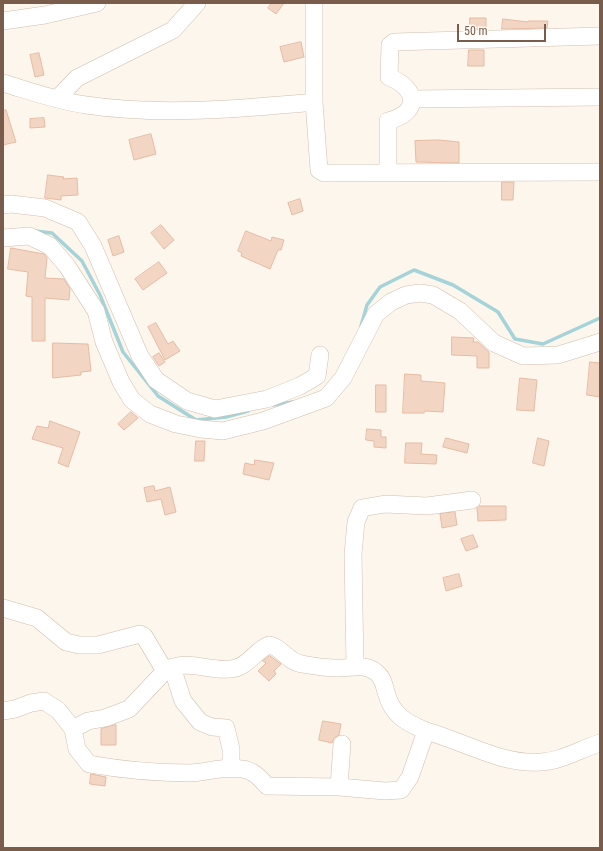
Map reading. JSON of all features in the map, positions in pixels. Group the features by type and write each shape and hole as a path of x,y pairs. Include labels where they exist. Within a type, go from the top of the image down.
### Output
{"street":[{"path":"3,21 45,9 97,3"},
{"path":"57,99 77,78 173,30 197,3"},
{"path":"314,3 314,102 319,170 324,173 600,172"},
{"path":"388,173 388,121 400,118 408,111 412,98 410,91 405,86 389,77 390,45 394,42 600,36"},
{"path":"3,83 57,99 86,105 170,111 314,102"},
{"path":"412,98 600,97"},
{"path":"3,205 11,204 45,208 78,222 93,246 140,356 156,380 187,401 215,409 267,399 300,386 317,376 320,355"},
{"path":"3,238 29,236 50,246 67,266 96,311 104,342 121,382 132,400 150,414 176,424 201,429 224,431 263,421 326,398 343,378 376,314 391,302 406,295 420,293 434,295 460,311 494,343 523,356 558,355 600,342"},
{"path":"354,666 353,554 356,522 362,508 385,504 427,506 472,500"},
{"path":"3,608 37,618 66,642 79,645 98,645 140,634 144,636 169,669 183,701 200,722 212,727 226,728 231,750 231,769"},
{"path":"73,729 88,721 105,718 129,709 169,669 187,664 208,668 231,669 248,662 269,645 277,647 293,662 336,668 362,666 377,673 384,682 386,694 398,716 426,731 502,757 520,762 541,762 558,759 600,743"},
{"path":"3,711 15,709 31,702 44,701 58,710 73,729 77,749 89,764 133,771 192,773 244,769 258,775 267,786 338,787 385,791 401,790 410,777 426,731"},
{"path":"338,787 342,744"}],"building":[{"path":"272,3 284,3 276,14 268,8"},
{"path":"470,18 486,18 486,29 470,30"},
{"path":"503,19 528,22 548,21 547,28 502,29"},
{"path":"301,42 304,57 284,62 280,47"},
{"path":"469,50 484,50 484,66 468,66"},
{"path":"39,53 44,75 35,77 30,55"},
{"path":"6,110 16,142 3,145 3,111"},
{"path":"44,118 45,127 30,128 30,119"},
{"path":"151,134 156,154 134,160 129,140"},
{"path":"439,140 459,142 459,163 416,162 415,141"},
{"path":"48,175 64,177 63,179 77,178 78,195 61,196 61,200 45,198"},
{"path":"502,182 514,182 513,200 502,200"},
{"path":"300,199 303,211 292,215 288,203"},
{"path":"161,225 174,240 164,249 151,233"},
{"path":"246,231 271,241 272,237 284,240 281,250 278,250 270,269 241,256 242,253 238,251"},
{"path":"119,236 124,252 113,256 108,240"},
{"path":"11,248 44,254 47,258 45,278 64,279 70,289 69,300 45,298 45,341 32,341 32,297 26,296 28,272 8,269"},
{"path":"159,262 167,273 143,290 135,279"},
{"path":"156,323 168,344 173,341 180,351 165,360 148,327"},
{"path":"452,337 474,338 473,342 478,342 489,352 489,368 477,368 477,356 452,355"},
{"path":"53,343 88,344 91,371 81,372 81,375 53,378"},
{"path":"159,353 165,362 159,366 153,357"},
{"path":"590,362 600,363 600,397 587,395"},
{"path":"405,374 421,375 421,381 445,383 443,412 425,411 424,413 403,413"},
{"path":"520,378 537,380 534,411 517,410"},
{"path":"376,385 386,385 386,412 376,412"},
{"path":"131,412 138,418 124,430 118,424"},
{"path":"50,421 80,432 68,467 58,463 63,448 32,439 37,426 48,428"},
{"path":"367,429 381,430 381,437 386,437 386,448 374,447 374,441 366,440"},
{"path":"446,438 469,444 467,453 443,447"},
{"path":"538,438 549,441 544,466 533,463"},
{"path":"196,441 205,441 204,461 195,461"},
{"path":"406,443 422,443 421,454 437,455 436,464 405,463"},
{"path":"255,460 274,463 269,480 243,474 245,463 254,465"},
{"path":"154,486 155,491 170,487 176,512 165,515 161,499 147,502 144,488"},
{"path":"479,506 506,506 506,520 478,521 477,508"},
{"path":"455,512 457,525 442,528 440,514"},
{"path":"473,535 478,547 466,551 461,539"},
{"path":"459,574 462,586 446,591 443,578"},
{"path":"270,656 281,664 274,671 276,674 269,681 258,671 266,663 263,661"},
{"path":"323,721 341,724 339,735 334,738 332,743 319,740"},
{"path":"116,725 116,745 101,745 101,729"},
{"path":"91,774 106,777 105,786 90,784"}],"waterway":[{"path":"35,231 52,233 82,261 100,295 123,352 158,396 196,420 226,417 248,411"},
{"path":"361,326 367,305 380,287 414,270 453,285 498,312 515,339 543,344 600,318"},
{"path":"273,405 293,402"}]}
